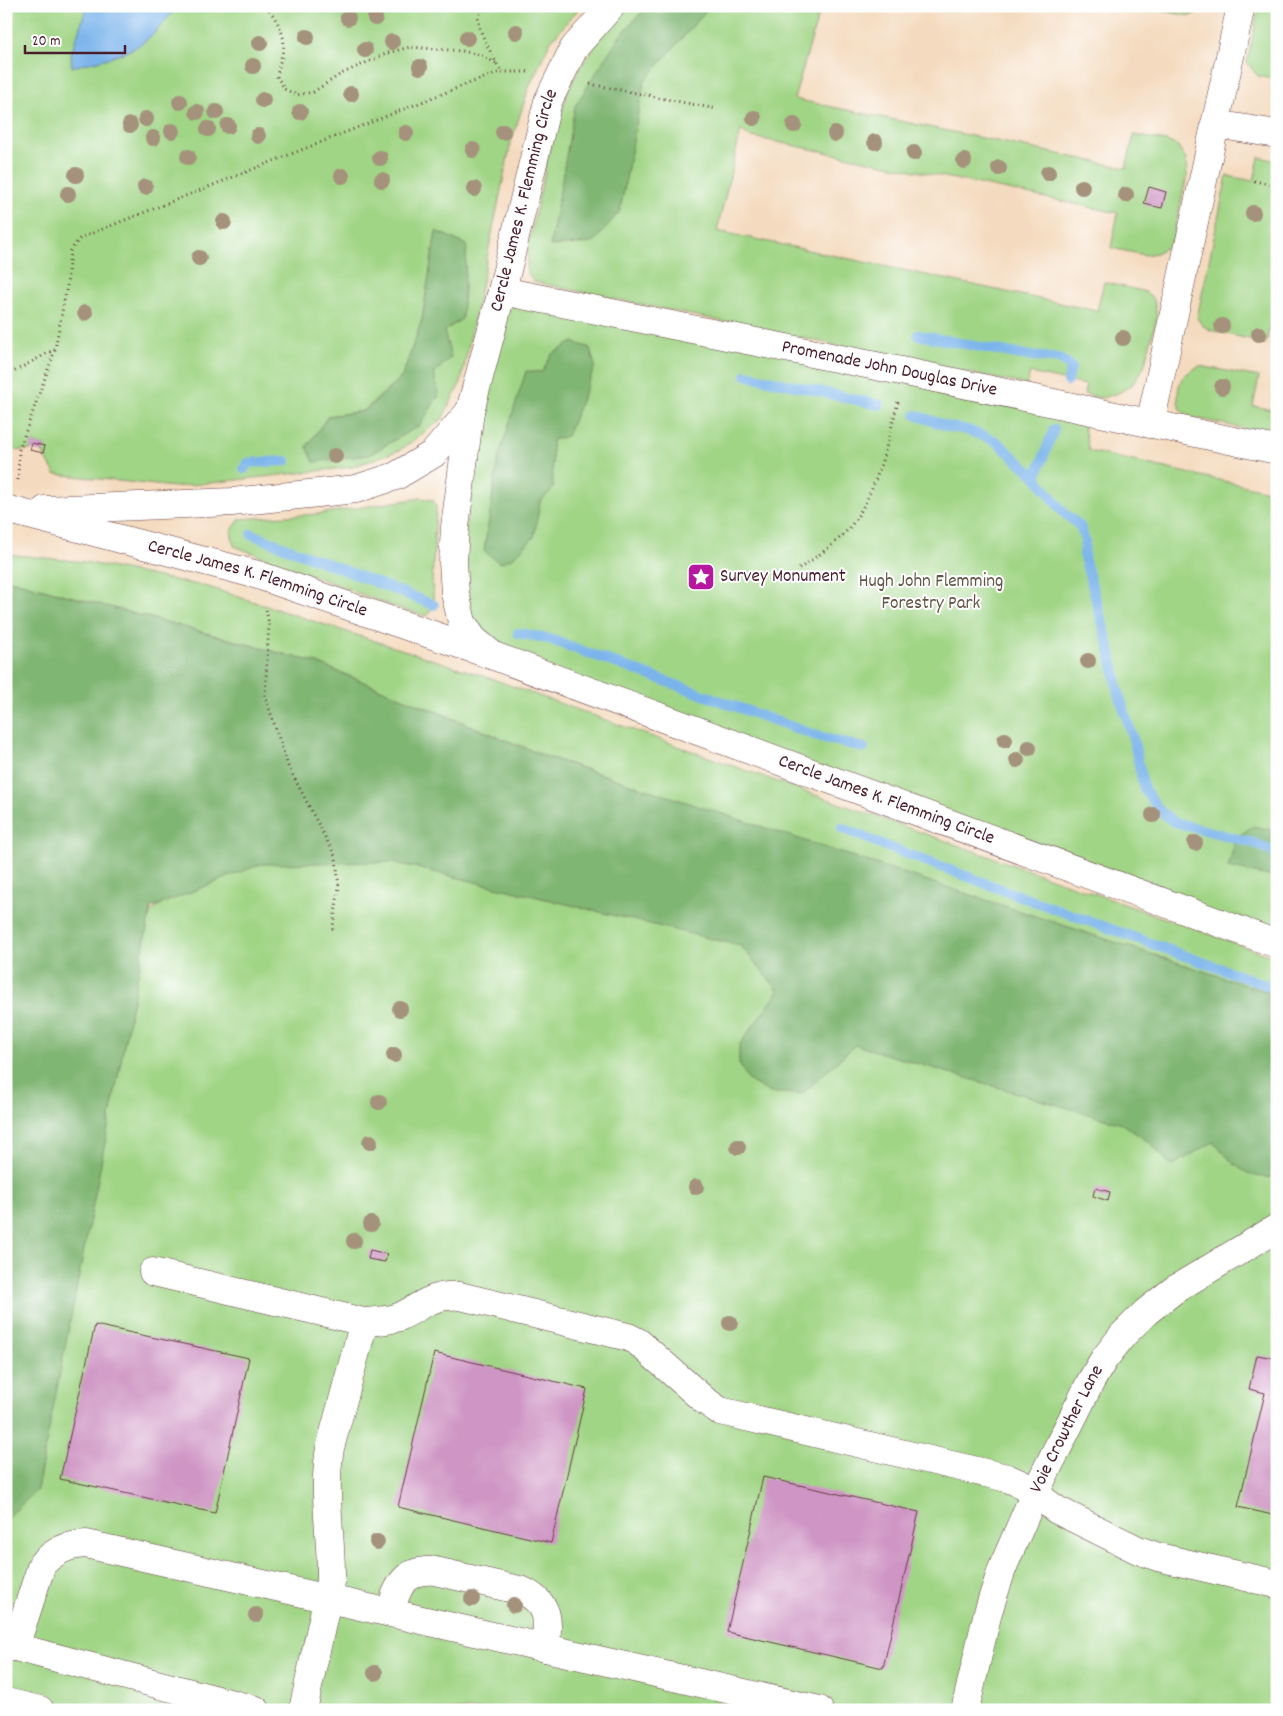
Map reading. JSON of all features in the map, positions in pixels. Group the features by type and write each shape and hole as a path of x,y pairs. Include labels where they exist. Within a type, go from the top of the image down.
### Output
{"street":[{"name":"Cercle James K. Flemming Circle","path":"494,656 473,639 462,622 455,593 452,562 470,411 502,291 548,101 574,48 611,6"},
{"path":"1150,424 1241,6"},
{"path":"1215,124 1277,134"},
{"name":"Promenade John Douglas Drive","path":"502,291 906,372 1277,450"},
{"name":"Cercle James K. Flemming Circle","path":"12,510 232,502 356,489 396,476 433,454 470,411"},
{"name":"Cercle James K. Flemming Circle","path":"12,510 258,575 494,656 1277,944"},
{"name":"Voie Crowther Lane","path":"965,1710 994,1590 1034,1495 1104,1359 1122,1335 1146,1312 1174,1290 1277,1228"},
{"path":"153,1272 364,1322 397,1318 428,1300 450,1295 628,1337 638,1342 704,1400 720,1411 1007,1478 1021,1484 1034,1495 1064,1514 1138,1550 1277,1584"},
{"path":"303,1710 331,1582 326,1469 364,1322"},
{"path":"256,1710 11,1647 42,1564 51,1554 63,1548 86,1544 819,1710"},
{"path":"390,1612 397,1589 404,1580 412,1574 423,1570 445,1573 523,1591 535,1597 543,1606 547,1617 548,1630 545,1648"},
{"path":"6,1702 40,1710"}],"path":[{"path":"267,6 282,32 284,48 279,62 277,77 285,89 296,94 313,92 341,74 388,53 410,47 462,51 480,55 496,63"},
{"path":"487,6 482,10 478,19 501,72"},
{"path":"12,510 19,450 55,349 67,286 70,251 80,238 501,72 529,72"},
{"path":"581,82 717,109"},
{"path":"1254,181 1276,185"},
{"path":"6,376 55,349"},
{"path":"799,569 827,548 849,527 868,498 885,452 906,372"},
{"path":"258,575 269,624 265,696 288,766 336,858 339,887 332,933"}],"green space":[{"path":"6,6 581,6 550,42 529,87 511,142 461,382 442,419 400,450 352,467 174,487 55,474 43,453 45,446 32,443 30,450 6,451","holes":["436,232 467,245 434,373 307,447 328,416 364,411 402,377 422,320"]},
{"path":"627,6 821,6 794,99 1126,168 1134,135 1166,141 1178,146 1186,160 1187,175 1173,238 1167,247 1156,253 1145,255 1111,248 1118,213 748,136 741,130 717,231 1097,311 1104,282 1146,292 1154,300 1157,317 1144,367 1132,385 1118,393 1102,398 1084,394 1086,385 1030,373 1027,385 534,282 527,272 528,246 549,152 568,91 579,69 611,24"},
{"path":"647,6 710,6 644,82 620,211 593,243 550,246 575,106 619,37"},
{"path":"1164,6 1210,6 1190,16 1163,11"},
{"path":"1259,6 1277,6 1277,80 1258,76 1247,63"},
{"path":"1259,157 1277,161 1277,312 1273,312 1266,343 1210,330 1202,325 1197,318 1227,176 1254,181"},
{"path":"436,231 467,245 462,319 444,331 451,357 434,373 439,395 420,425 369,455 314,462 307,447 328,416 364,411 402,377 422,320"},
{"name":"Hugh John Flemming Forestry Park","path":"502,291 1080,410 1089,451 1277,493 1277,944 494,656 455,593"},
{"path":"573,342 590,348 595,366 567,436 552,440 553,489 540,502 534,537 514,557 500,563 484,551 498,459 526,371 542,372 552,354"},
{"path":"1200,366 1259,377 1253,406 1277,411 1277,436 1191,417 1181,411 1178,401 1178,389 1181,380"},
{"path":"421,498 433,500 436,507 432,583 434,605 427,616 403,610 234,546 231,531 240,519 318,514"},
{"path":"6,554 85,562 208,587 484,676 1277,958 1277,995 997,904 1277,1004 1277,1710 6,1710 6,1423 139,923 167,898 202,873 610,777 545,756 317,663 6,579"},
{"path":"6,579 317,663 545,756 1277,995 1277,1177 1256,1176 1247,1173 1213,1142 1171,1166 1152,1144 1122,1124 855,1045 802,1094 770,1093 748,1080 739,1063 739,1045 779,991 741,946 392,862 261,864 151,908 37,1490 6,1519"},
{"path":"1253,826 1277,831 1277,878 1228,867 1236,838"}],"water":[{"path":"87,6 181,6 142,43 124,53 72,67 71,54"}],"building":[{"path":"1149,187 1166,192 1162,208 1144,204"},
{"path":"32,443 45,446 43,453 30,450"},
{"path":"1095,1188 1110,1192 1108,1201 1093,1196"},
{"path":"370,1250 387,1254 385,1262 368,1259"},
{"path":"95,1325 249,1358 215,1513 60,1479"},
{"path":"1276,1348 1277,1516 1238,1507 1265,1393 1249,1389 1257,1355 1274,1358"},
{"path":"434,1353 587,1389 551,1543 398,1507"},
{"path":"763,1477 919,1512 883,1668 727,1632"}],"waterway":[{"path":"918,335 1022,355 1060,359 1071,367 1068,381"},
{"path":"746,375 879,405"},
{"path":"916,415 996,441 1036,477 1063,512 1080,526 1085,541 1084,557 1110,650 1119,694 1134,742 1144,789 1160,811 1174,822 1257,844 1277,854"},
{"path":"1036,477 1054,429"},
{"path":"244,469 248,463 286,461"},
{"path":"251,534 434,605"},
{"path":"518,633 549,639 820,737 864,748"},
{"path":"842,828 1014,894 1277,989"}],"place":[{"name":"Survey Monument","path":"701,577"}]}
